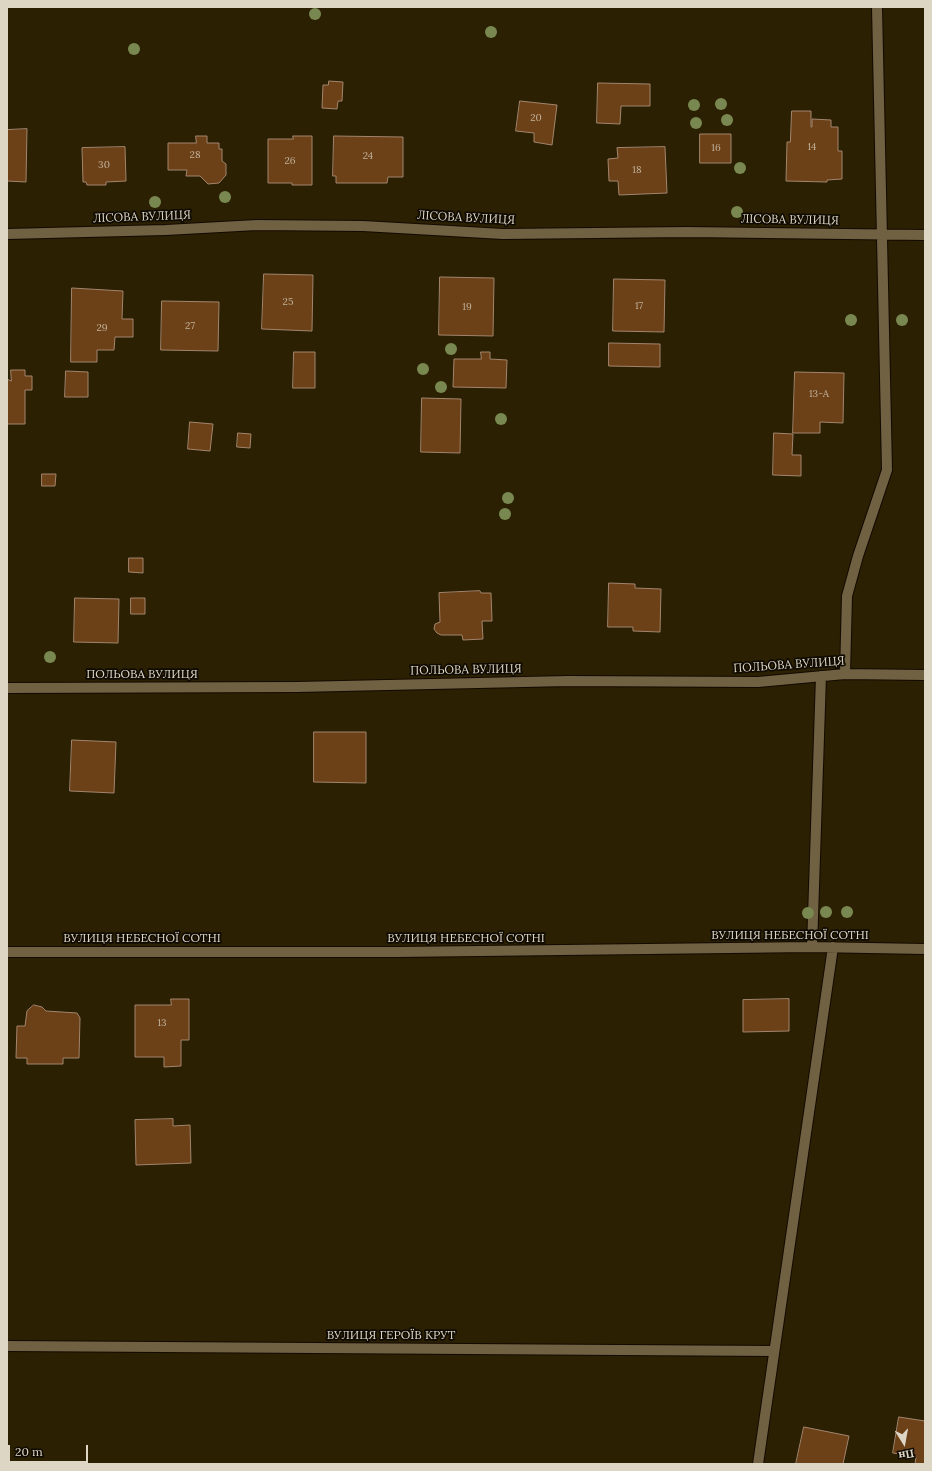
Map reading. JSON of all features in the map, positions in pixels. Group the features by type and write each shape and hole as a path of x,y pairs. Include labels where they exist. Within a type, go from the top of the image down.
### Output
{"street":[{"path":"845,674 847,596 858,556 887,470 881,234 881,122 877,7"},
{"name":"ЛІСОВА ВУЛИЦЯ","path":"7,234 166,230 257,225 363,226 503,234 687,232 925,235"},
{"name":"ПОЛЬОВА ВУЛИЦЯ","path":"7,688 297,687 568,681 758,682 845,674 925,675"},
{"path":"812,947 821,676"},
{"name":"ВУЛИЦЯ НЕБЕСНОЇ СОТНІ","path":"7,952 561,951 812,947 925,949"},
{"path":"758,1464 832,948"},
{"name":"ВУЛИЦЯ ГЕРОЇВ КРУТ","path":"7,1346 774,1351"}],"building":[{"path":"329,81 343,82 342,101 338,101 337,109 322,108 323,85 328,85"},
{"path":"598,83 650,84 650,106 621,106 620,124 597,123"},
{"path":"520,101 557,105 552,145 534,142 534,133 516,131"},
{"path":"792,111 811,111 811,127 812,119 831,120 831,127 838,127 838,151 842,151 842,179 827,180 827,182 786,181 787,142 790,142"},
{"path":"27,129 26,182 7,181 7,130"},
{"path":"700,134 731,134 731,163 700,163"},
{"path":"196,136 207,136 207,143 219,143 219,149 222,149 222,161 226,164 226,175 219,183 208,184 200,176 186,176 187,170 168,170 168,143 196,143"},
{"path":"293,136 312,136 312,185 268,183 268,139 293,139"},
{"path":"334,136 403,137 403,177 388,177 387,183 336,183 336,176 333,176"},
{"path":"125,147 126,181 106,182 106,185 87,185 86,182 83,182 82,148"},
{"path":"665,147 667,193 619,195 618,181 609,181 608,159 618,158 617,148"},
{"path":"264,274 313,275 312,331 262,329"},
{"path":"440,277 494,278 493,336 439,335"},
{"path":"614,279 665,280 664,332 613,331"},
{"path":"72,288 123,291 122,319 133,319 133,337 115,337 114,350 97,350 97,362 71,362"},
{"path":"162,301 219,302 218,351 161,350"},
{"path":"609,343 660,344 660,367 609,366"},
{"path":"294,352 315,352 315,388 293,388"},
{"path":"481,352 490,352 490,359 507,360 506,388 453,387 454,359 481,359"},
{"path":"11,370 25,370 25,376 32,376 32,390 25,390 25,424 7,424 7,379 11,381"},
{"path":"66,371 88,372 88,397 65,397"},
{"path":"795,372 844,373 843,423 820,422 820,433 793,433"},
{"path":"422,398 461,399 460,453 421,452"},
{"path":"190,422 213,424 210,451 188,449"},
{"path":"238,433 251,434 250,448 237,447"},
{"path":"774,433 793,434 792,455 801,455 801,476 773,475"},
{"path":"42,474 56,474 55,486 42,486"},
{"path":"129,558 143,558 143,573 129,572"},
{"path":"609,583 635,584 635,588 661,589 660,632 633,631 633,627 608,627"},
{"path":"480,591 481,593 491,593 492,621 482,621 483,639 463,640 462,635 441,635 437,633 434,629 435,624 440,622 439,593"},
{"path":"75,598 119,599 118,643 74,642"},
{"path":"131,598 145,598 145,614 131,614"},
{"path":"314,732 366,732 366,783 314,782"},
{"path":"72,740 116,742 114,793 70,791"},
{"path":"171,999 189,999 189,1040 181,1040 181,1066 164,1067 164,1057 135,1057 135,1005 171,1005"},
{"path":"789,999 789,1031 743,1032 743,1000"},
{"path":"34,1005 42,1007 46,1011 77,1013 80,1018 79,1058 63,1058 63,1064 27,1064 27,1058 16,1058 17,1026 25,1026 27,1011"},
{"path":"173,1119 173,1126 190,1125 191,1163 136,1165 135,1120"},
{"path":"899,1417 925,1421 925,1464 915,1464 916,1457 893,1453"},
{"path":"804,1427 849,1436 843,1464 796,1464"}]}
